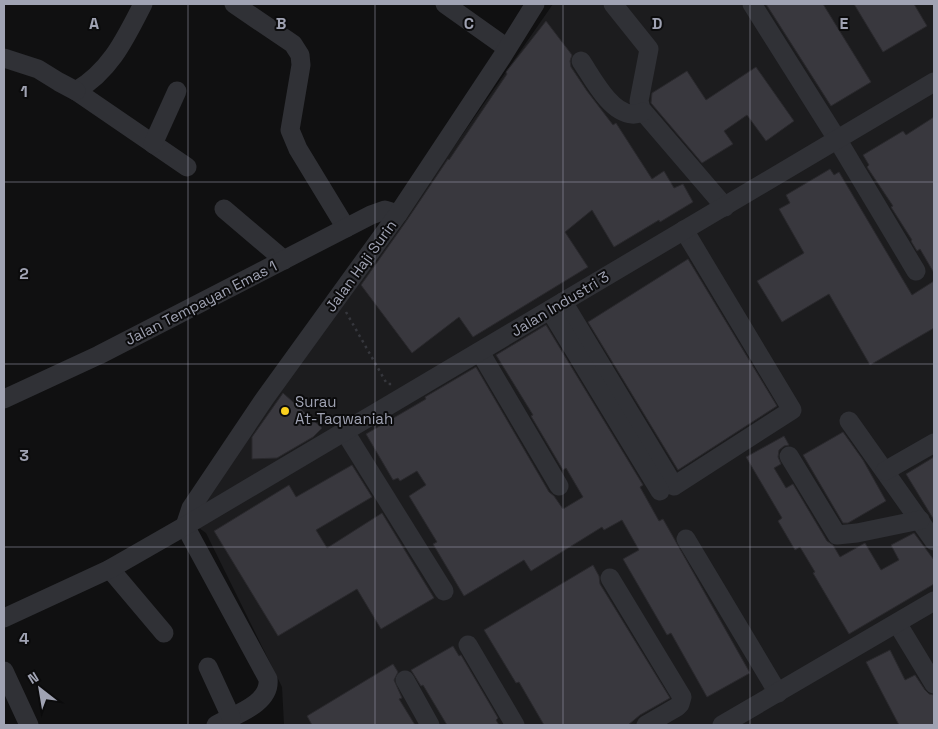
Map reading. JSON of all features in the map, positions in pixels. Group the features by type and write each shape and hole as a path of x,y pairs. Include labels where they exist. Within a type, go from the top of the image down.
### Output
{"street":[{"path":"76,90 90,82 112,60 143,4"},
{"path":"234,4 293,44 300,55 300,77 290,130 298,149 346,228"},
{"path":"445,4 507,48"},
{"name":"Jalan Haji Surin","path":"185,526 191,508 265,398 398,214 535,4"},
{"path":"613,4 649,49 639,106 724,206"},
{"path":"752,4 838,140 916,272"},
{"path":"4,58 38,69 76,90 187,167"},
{"path":"581,60 612,105 623,112 633,115 643,112"},
{"name":"Jalan Industri 3","path":"4,618 110,569 185,526 934,82"},
{"path":"153,144 178,91"},
{"path":"224,209 284,260"},
{"name":"Jalan Tempayan Emas 1","path":"4,399 99,356 381,211 388,210 398,214"},
{"path":"557,306 674,486 792,410 684,230"},
{"path":"557,306 660,491"},
{"path":"480,352 559,486"},
{"path":"849,421 886,470 934,541"},
{"path":"345,432 444,591"},
{"path":"886,470 934,443"},
{"path":"789,456 837,535 857,533 920,520"},
{"path":"185,526 268,679 267,691 257,703 224,721 208,667"},
{"path":"686,539 778,693"},
{"path":"110,569 164,633"},
{"path":"610,578 680,693 682,701 675,718 646,725"},
{"path":"722,725 934,601"},
{"path":"897,623 934,684"},
{"path":"468,645 515,725"},
{"path":"4,672 29,725"},
{"path":"404,680 430,725"}],"path":[{"path":"338,298 388,384 395,385"}],"shaded area":[{"path":"553,4 934,4 934,725 284,725 282,687 206,533 182,516 410,210"}],"building":[{"path":"766,4 823,4 871,82 831,106"},
{"path":"854,4 914,4 927,26 883,52"},
{"path":"546,21 572,55 571,67 587,91 613,125 616,123 652,179 664,171 674,188 683,184 693,202 614,247 592,210 565,232 588,267 473,337 459,317 412,353 361,285 449,160 507,74 506,72"},
{"path":"756,67 794,121 766,141 747,115 724,131 733,144 702,163 651,103 652,93 687,71 706,100"},
{"path":"934,117 934,273 920,249 917,251 891,207 893,206 867,167 869,165 863,155 903,131 906,135"},
{"path":"830,169 834,175 839,172 912,295 934,281 934,328 870,365 829,294 782,322 757,281 804,253 779,209 790,203 786,195"},
{"path":"688,259 777,406 678,470 588,322"},
{"path":"546,325 643,485 640,487 659,521 663,519 750,673 707,697 671,633 667,635 623,559 639,550 622,520 604,530 602,527 531,571 524,560 464,596 433,544 437,542 409,496 426,485 417,471 400,481 398,478 393,480 366,434 476,367 549,492 563,509 583,497 566,468 563,470 531,416 533,415 496,355"},
{"name":"Surau At-Taqwaniah","path":"283,393 322,428 313,437 277,458 252,459 252,437"},
{"path":"843,432 863,460 886,501 848,523 843,523 803,455"},
{"path":"784,436 789,445 779,450 778,457 781,464 774,468 786,488 793,484 827,541 833,545 840,557 865,543 881,570 899,560 891,545 914,533 934,560 934,584 849,634 800,547 795,550 778,521 782,518 746,457"},
{"path":"934,457 934,520 906,474"},
{"path":"352,465 372,497 316,530 327,548 382,513 434,598 381,629 357,589 278,636 214,531 289,485 296,497"},
{"path":"593,565 599,576 600,584 670,698 640,715 628,725 544,725 519,682 516,683 484,630"},
{"path":"453,646 459,656 461,655 498,718 496,720 499,725 447,725 423,685 421,686 411,670"},
{"path":"890,650 905,680 915,675 925,690 929,694 934,695 934,725 899,725 866,662"},
{"path":"393,664 398,672 394,680 402,698 399,699 415,725 312,725 307,716"}],"place":[{"name":"Surau At-Taqwaniah","path":"285,411"}]}
